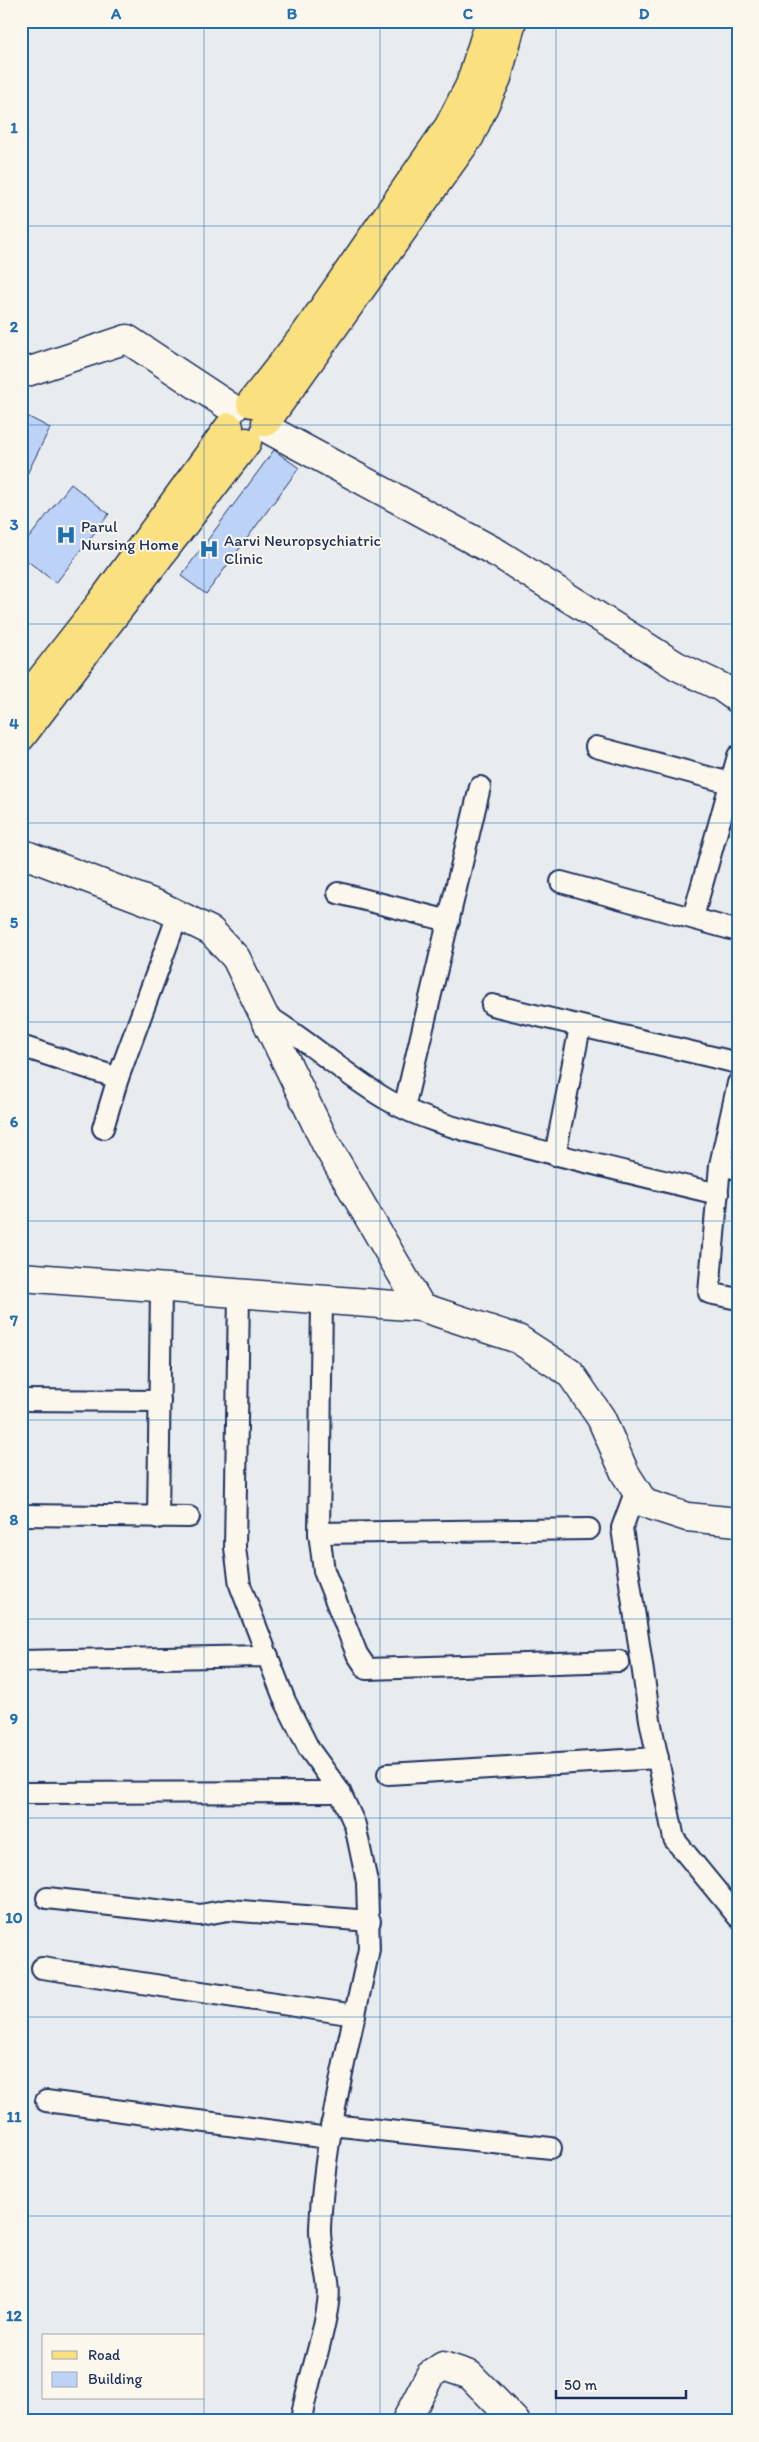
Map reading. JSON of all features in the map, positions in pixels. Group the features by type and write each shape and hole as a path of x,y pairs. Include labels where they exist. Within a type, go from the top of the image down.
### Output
{"main road":[{"path":"460,131 460,109 470,85 490,21"},
{"path":"21,737 497,78 512,21"},
{"path":"21,374 127,340 249,422 499,554 677,666 721,687 738,699"},
{"path":"21,705 100,604 249,422"},
{"path":"21,853 158,905 211,931 236,958 326,1144 420,1307"},
{"path":"21,1277 420,1307 518,1339 570,1373 601,1418 625,1473 644,1503 687,1517 738,1522"},
{"path":"406,2421 430,2375 442,2366 470,2375 515,2421"}],"street":[{"path":"596,747 730,783"},
{"path":"693,918 738,756"},
{"path":"404,1108 480,787"},
{"path":"562,882 738,931"},
{"path":"338,892 449,921"},
{"path":"103,1128 118,1078 178,915"},
{"path":"492,1005 738,1063"},
{"path":"264,1014 293,1031 352,1078 404,1108 439,1122 555,1155 718,1194"},
{"path":"555,1155 580,1027"},
{"path":"21,1046 118,1078"},
{"path":"738,1083 729,1167 718,1194 709,1293 738,1299"},
{"path":"158,1518 161,1289"},
{"path":"239,1294 235,1548 240,1585 304,1739 340,1792 355,1825 367,1882 370,1921 369,1949 330,2132 320,2228 322,2254 328,2271 328,2301 301,2421"},
{"path":"322,1301 319,1533 324,1571 350,1639 367,1670 619,1661"},
{"path":"21,1400 160,1401"},
{"path":"636,1490 622,1528 658,1758 674,1839 738,1917"},
{"path":"21,1514 158,1518 188,1517"},
{"path":"319,1533 589,1530"},
{"path":"21,1661 268,1656"},
{"path":"388,1774 658,1758"},
{"path":"21,1793 340,1792"},
{"path":"46,1898 200,1915 228,1910 370,1921"},
{"path":"42,1968 355,2015"},
{"path":"46,2100 330,2132 551,2148"}],"building":[{"path":"25,415 50,428 21,486 21,422"},
{"path":"274,450 299,468 206,594 181,576"},
{"path":"71,484 109,514 56,583 21,556 21,548"}],"place":[{"name":"Parul Nursing Home","path":"66,535"},
{"name":"Aarvi Neuropsychiatric Clinic","path":"209,549"}]}
